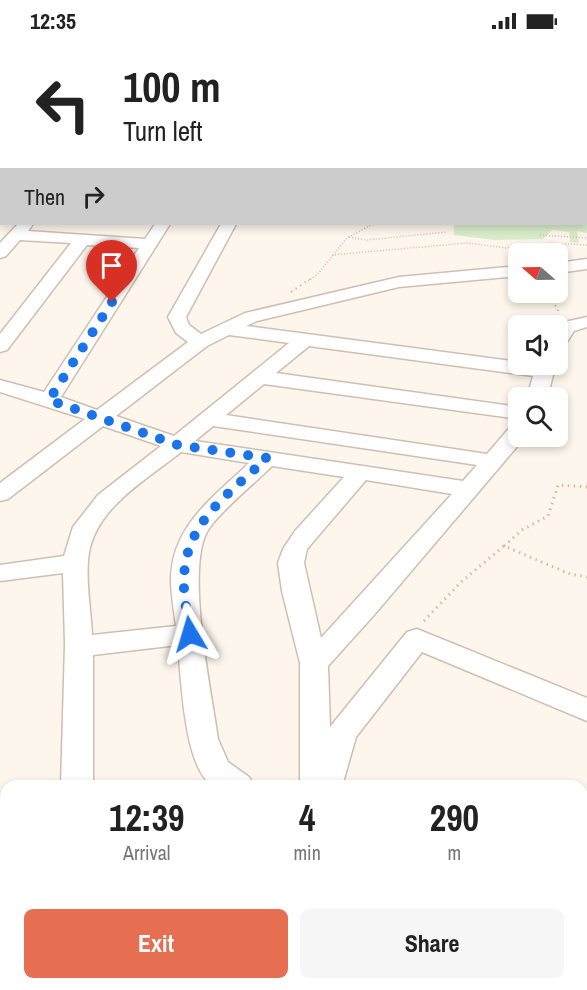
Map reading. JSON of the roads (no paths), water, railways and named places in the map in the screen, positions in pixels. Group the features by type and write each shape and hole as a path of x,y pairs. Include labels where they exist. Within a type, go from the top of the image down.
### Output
{"street":[{"path":"49,400 161,225"},
{"path":"200,342 184,331 178,324 177,317 227,225"},
{"path":"0,252 21,229 82,239 149,244"},
{"path":"0,345 82,239"},
{"path":"568,266 587,264"},
{"path":"0,494 200,342 225,329 266,314 399,282 508,272"},
{"path":"568,327 587,322"},
{"path":"225,329 508,364"},
{"path":"77,780 79,647 75,563 85,527 106,500 178,445 304,340"},
{"path":"260,377 508,411"},
{"path":"0,386 49,400 178,445 467,489"},
{"path":"210,419 492,461"},
{"path":"314,663 365,609 508,443"},
{"path":"230,780 216,770 203,739 184,580 186,555 192,536 219,503 267,458"},
{"path":"319,780 314,663 294,591 291,563 295,549 304,536 359,474"},
{"path":"0,573 75,563"},
{"path":"79,647 190,634"},
{"path":"328,780 332,777 342,733 417,639 587,711"}]}
